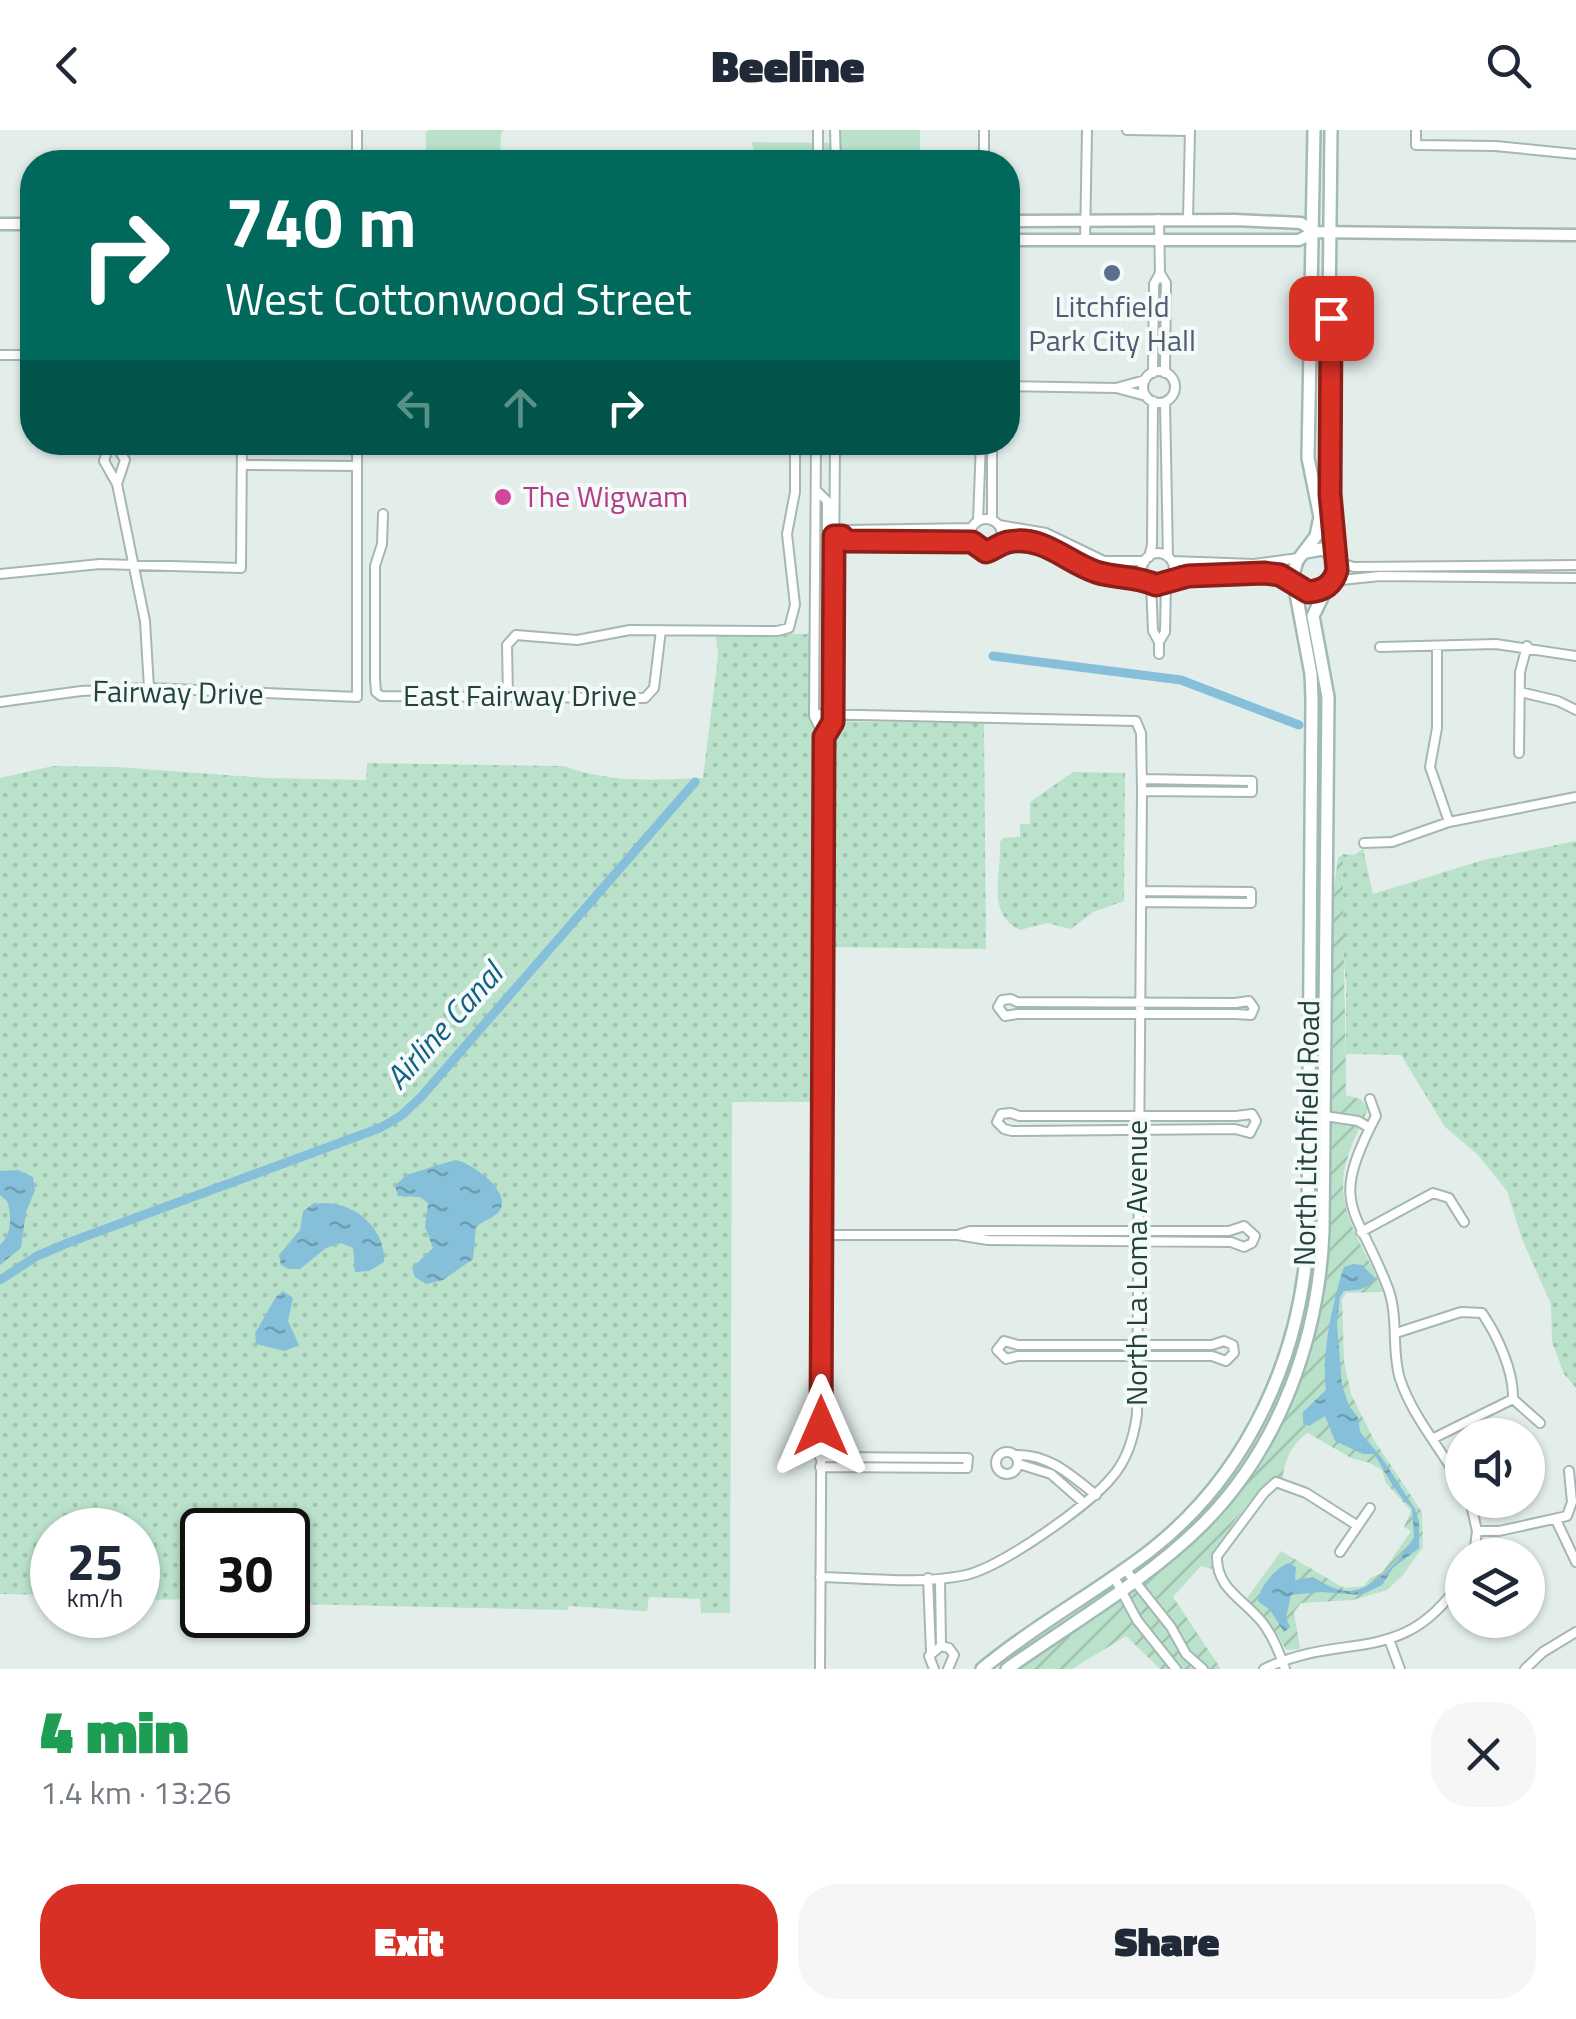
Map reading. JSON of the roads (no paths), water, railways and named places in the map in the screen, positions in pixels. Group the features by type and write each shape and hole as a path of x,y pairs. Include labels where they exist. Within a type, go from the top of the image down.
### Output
{"main road":[{"path":"1314,130 1308,458 1320,518 1316,536 1294,568 1294,582 1308,592 1330,584 1336,559 1329,477 1331,130"},
{"path":"1302,555 1322,549 1336,559"},
{"name":"North Litchfield Road","path":"982,1669 1120,1573 1189,1516 1231,1465 1257,1424 1273,1391 1298,1314 1308,1230 1312,699 1294,582"},
{"name":"North Litchfield Road","path":"1008,1669 1134,1580 1202,1525 1260,1448 1291,1387 1310,1331 1322,1267 1328,698 1313,616 1330,584"}],"street":[{"path":"1085,240 1087,130"},
{"path":"1127,130 1190,130 1188,219"},
{"path":"1416,130 1416,145 1495,146 1576,154"},
{"path":"1020,220 1301,222 1314,232"},
{"path":"1160,220 1160,273 1154,284 1150,376 1144,388 1150,399 1152,545 1143,571 1148,581 1153,631 1160,642"},
{"path":"1020,240 1299,240 1314,232 1576,236"},
{"path":"1160,273 1166,283 1165,373 1174,381 1175,388 1165,402 1166,549 1170,559 1160,654"},
{"path":"1116,388 1165,373"},
{"path":"1020,386 1116,388 1165,402"},
{"path":"107,455 104,465 117,484 145,621 149,688"},
{"path":"117,484 125,460 121,455"},
{"path":"0,574 70,566 242,568 242,455"},
{"path":"242,465 357,466 357,455"},
{"path":"508,697 506,648 514,636 577,640 625,630 778,631 792,626 794,597 788,534 795,492 795,455"},
{"path":"816,455 814,714 824,737"},
{"path":"820,1669 824,737 833,716 838,536 835,455"},
{"path":"972,542 980,455"},
{"path":"993,455 1000,544"},
{"name":"Fairway Drive","path":"0,702 81,691 149,688 356,696 357,466"},
{"path":"816,490 827,501 827,530 847,541 972,542 986,552 1000,544 1036,543 1091,570 1148,581 1264,573 1294,582"},
{"name":"East Fairway Drive","path":"383,514 383,541 375,566 374,629 376,692 383,696 648,697 654,688 661,630"},
{"path":"838,536 847,530 996,523 1046,533 1104,561 1147,559 1158,554 1170,559 1254,564 1302,555"},
{"path":"1336,559 1354,567 1576,566"},
{"path":"1535,565 1535,578"},
{"path":"1330,584 1380,576 1576,578"},
{"path":"1437,646 1437,728 1430,767 1449,822"},
{"path":"1519,754 1520,672 1528,646"},
{"path":"1380,647 1528,646 1576,656"},
{"path":"1520,692 1558,701 1576,710"},
{"path":"814,714 833,716"},
{"name":"North La Loma Avenue","path":"820,1577 940,1579 970,1574 1007,1556 1096,1495 1113,1477 1130,1446 1137,1414 1138,1350 1142,780 1141,734 1136,720 833,716"},
{"path":"1142,780 1252,781 1252,792 1142,791"},
{"path":"1198,780 1198,792"},
{"path":"1364,843 1392,842 1449,822 1576,797"},
{"path":"1141,891 1251,892 1251,903 1141,902"},
{"path":"1198,891 1198,903"},
{"path":"1011,998 1017,1002 1139,1004 1241,1000 1249,1001 1254,1008 1247,1017 1004,1016 998,1008 1002,1000 1011,998"},
{"path":"1066,1002 1066,1014"},
{"path":"1199,1003 1200,1014"},
{"path":"1370,1099 1376,1116 1352,1164 1352,1216 1388,1288 1396,1333 1396,1361 1406,1394 1445,1457"},
{"path":"1010,1113 1139,1117 1252,1114 1256,1121 1250,1133 1199,1128 1012,1131 997,1122 1001,1114 1010,1113"},
{"path":"1066,1116 1066,1128"},
{"path":"1198,1116 1199,1128"},
{"path":"1325,1116 1358,1121 1370,1128"},
{"path":"1361,1232 1433,1193 1449,1198 1464,1222"},
{"path":"822,1235 1231,1242 1244,1246 1254,1236 1244,1226 1229,1231 970,1230 956,1235"},
{"path":"1054,1241 1055,1230"},
{"path":"1197,1231 1197,1242"},
{"path":"1396,1333 1461,1312 1482,1313 1492,1328 1513,1387 1513,1399 1534,1418"},
{"path":"1138,1350 1018,1345 1004,1341 997,1350 1006,1359 1018,1356 1064,1356 1138,1350 1224,1342 1232,1346 1234,1353 1226,1361 1138,1350"},
{"path":"1064,1345 1064,1356"},
{"path":"1194,1345 1194,1356"},
{"path":"1434,1438 1513,1399"},
{"path":"1084,1503 1052,1474 1016,1460 1023,1454 1056,1465 1096,1495"},
{"path":"820,1462 925,1463 967,1468 968,1458 925,1463"},
{"path":"1052,1474 1056,1465"},
{"path":"1477,1531 1499,1532 1567,1516 1570,1470"},
{"path":"1284,1665 1263,1624 1225,1588 1217,1556 1276,1482 1306,1492 1358,1526"},
{"path":"1340,1552 1370,1508"},
{"path":"1474,1518 1476,1538"},
{"path":"1556,1520 1576,1562"},
{"path":"1186,1654 1175,1666 1137,1620 1120,1590 1120,1573 1134,1580 1186,1654 1201,1668"},
{"path":"928,1578 929,1660 934,1669"},
{"path":"940,1579 940,1646"},
{"path":"1264,1669 1390,1642 1425,1625 1445,1605"},
{"path":"1526,1669 1543,1652 1576,1632"},
{"path":"1390,1642 1400,1669"},
{"path":"931,1652 940,1646 948,1648 954,1655 948,1669"}],"water":[{"path":"455,1160 478,1171 494,1185 501,1208 476,1227 473,1259 443,1280 426,1284 415,1277 412,1268 433,1248 425,1227 428,1203 420,1197 398,1196 395,1186 406,1175"},
{"path":"18,1170 33,1177 35,1190 26,1212 21,1248 0,1265 0,1245 9,1230 10,1218 7,1201 0,1195 0,1171"},
{"path":"313,1204 349,1208 368,1221 380,1240 384,1262 369,1271 355,1272 353,1248 341,1243 326,1248 300,1269 281,1265 279,1255 300,1230 303,1211"},
{"path":"1362,1265 1376,1279 1362,1289 1344,1291 1340,1297 1337,1324 1342,1385 1349,1406 1358,1417 1360,1432 1415,1509 1419,1548 1393,1568 1382,1585 1361,1595 1291,1595 1286,1618 1290,1627 1284,1632 1270,1610 1258,1601 1265,1584 1283,1566 1288,1563 1296,1567 1295,1580 1313,1577 1339,1590 1358,1590 1386,1572 1414,1537 1412,1508 1374,1454 1363,1454 1335,1441 1325,1416 1309,1426 1303,1423 1303,1412 1326,1390 1325,1361 1332,1311 1344,1267"},
{"path":"283,1291 293,1298 288,1321 299,1345 285,1351 256,1344 255,1333"}],"waterway":[{"name":"Airline Canal","path":"993,656 1181,680 1299,725"},
{"name":"Airline Canal","path":"0,1280 37,1256 70,1242 380,1128 402,1115 695,782"}],"place":[{"name":"Litchfield Park City Hall","path":"1112,273"},
{"name":"The Wigwam","path":"503,497"}]}
